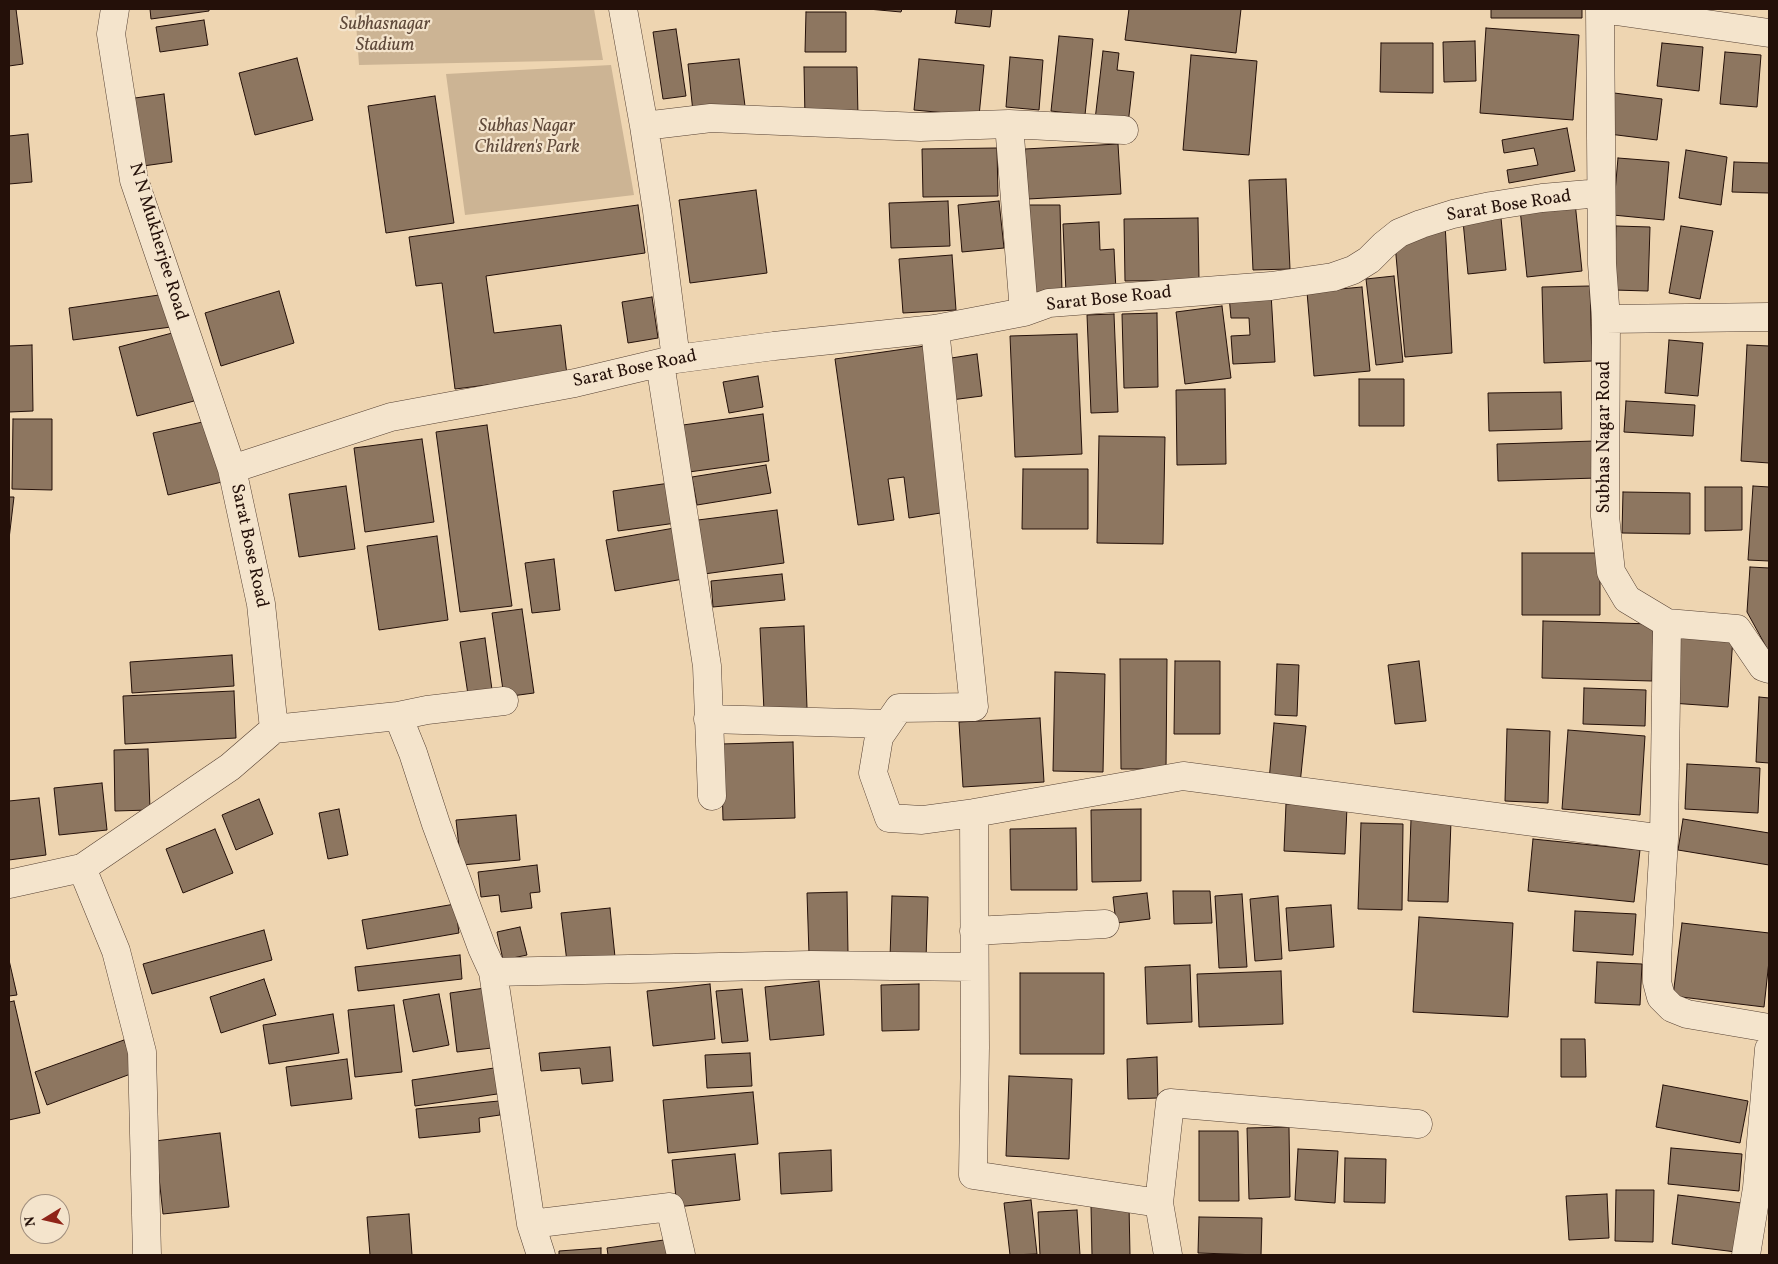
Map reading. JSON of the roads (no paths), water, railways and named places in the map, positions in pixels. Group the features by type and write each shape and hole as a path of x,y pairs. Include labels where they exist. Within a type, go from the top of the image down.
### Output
{"street":[{"name":"N N Mukherjee Road","path":"114,9 111,34 134,180 232,469"},
{"path":"623,9 657,211 668,361 707,666 712,796"},
{"path":"1601,9 1769,32"},
{"name":"Subhas Nagar Road","path":"1601,9 1602,264 1606,319 1605,516 1612,572 1627,599 1667,623"},
{"path":"644,126 711,118 920,127 1009,124 1124,130"},
{"path":"1009,124 1024,312"},
{"name":"Sarat Bose Road","path":"274,729 261,604 232,469 391,417 575,383 668,361 774,346 935,329 1024,312 1049,303 1271,286 1333,276 1353,270 1369,260 1399,233 1420,224 1453,214 1491,206 1542,198 1601,193"},
{"path":"1606,319 1769,317"},
{"path":"935,329 974,707 899,708 879,737 873,773 889,818 922,820 974,813 1183,776 1664,839"},
{"path":"1769,669 1763,667 1736,629 1667,623 1664,839 1657,959 1657,982 1661,997 1672,1008 1686,1014 1769,1028"},
{"path":"9,884 82,868 230,767 274,729 398,716 427,710 504,701"},
{"path":"398,716 413,753 436,824 482,948 494,972 530,1224 541,1255"},
{"path":"708,720 888,724"},
{"path":"974,813 975,1047 973,1175 1159,1203"},
{"path":"82,868 116,951 142,1052 147,1255"},
{"path":"974,931 1105,924"},
{"path":"494,972 812,966 974,967"},
{"path":"1746,1255 1763,1189 1769,1049"},
{"path":"1168,1255 1159,1203 1170,1103 1418,1124"},
{"path":"530,1224 670,1207 680,1255"}],"park label":[{"name":"Subhasnagar Stadium","path":"385,36"},
{"name":"Subhas Nagar Children's Park","path":"527,138"}]}
